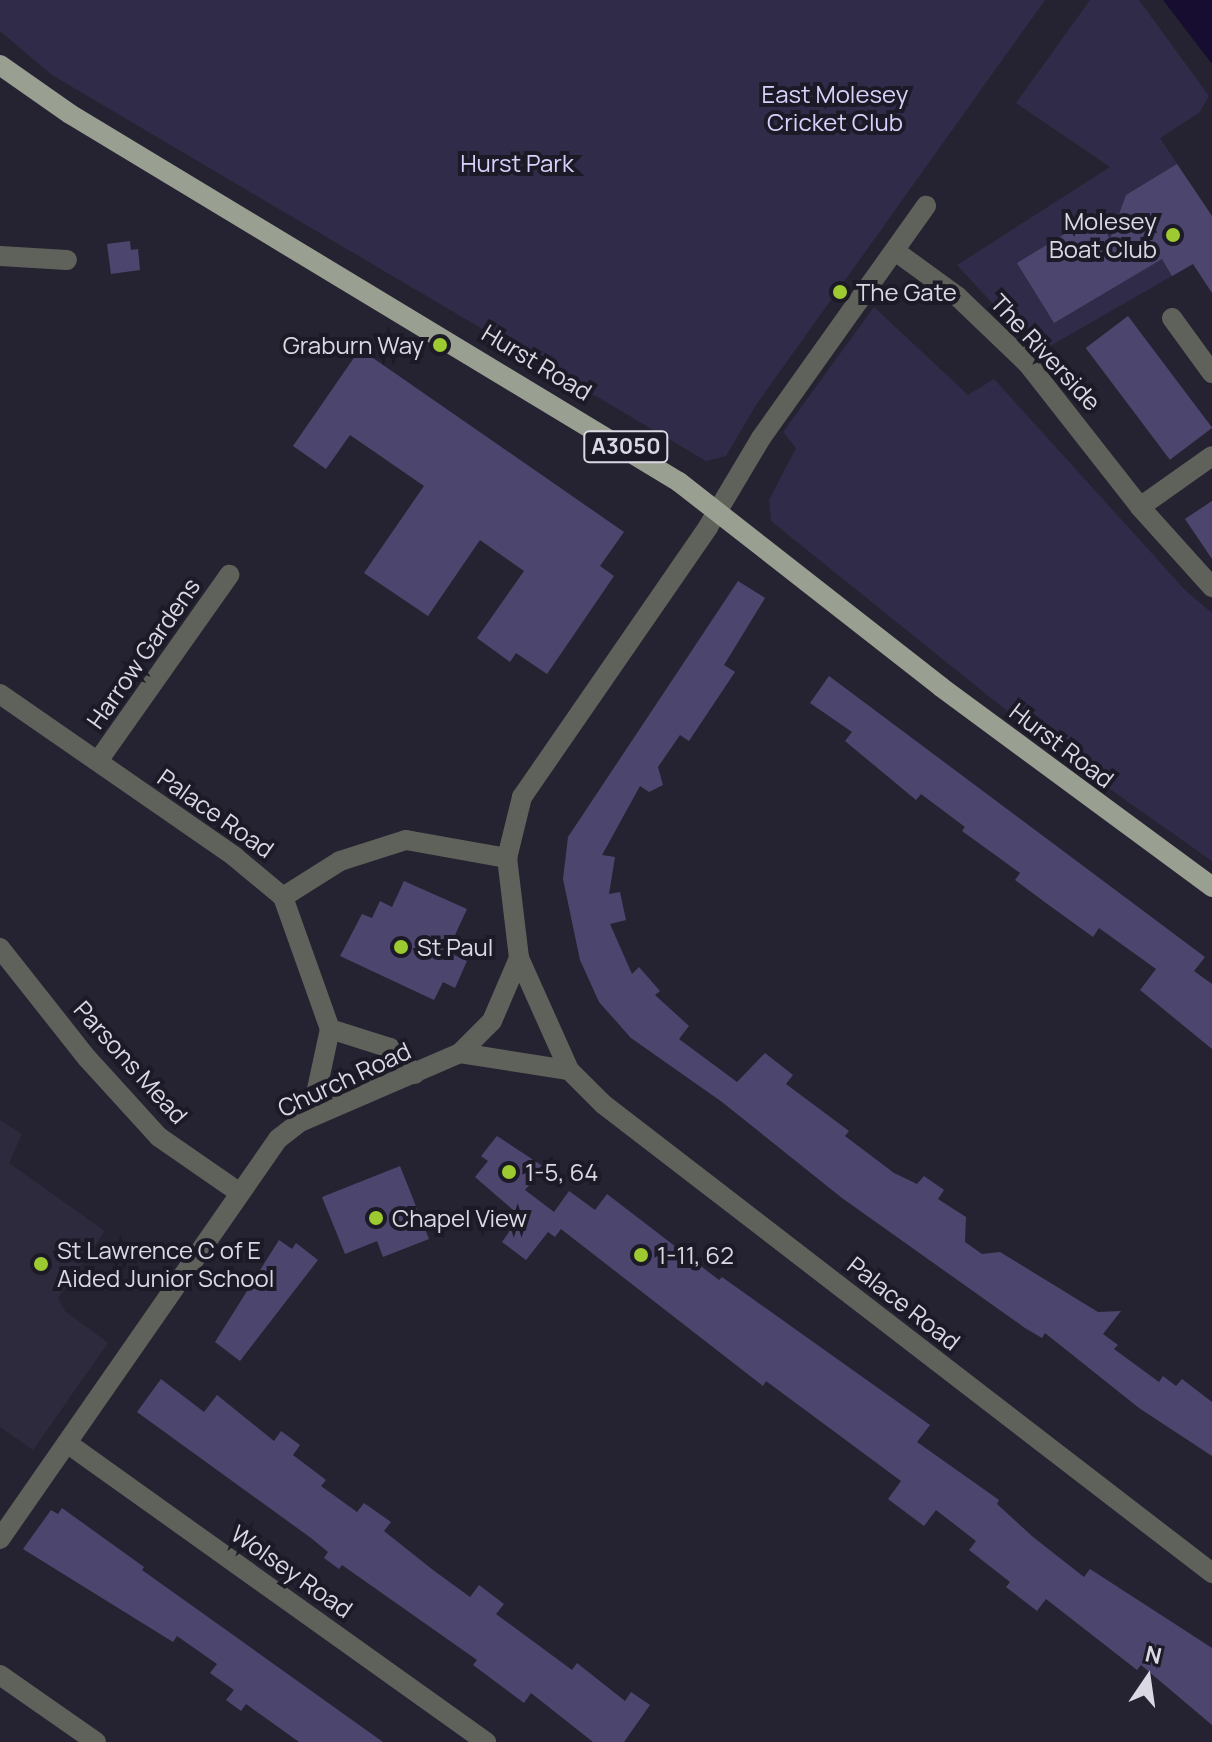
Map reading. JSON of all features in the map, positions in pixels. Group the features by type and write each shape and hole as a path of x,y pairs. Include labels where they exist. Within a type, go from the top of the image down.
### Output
{"main road":[{"name":"Hurst Road","path":"0,65 70,114 564,408 717,509 941,687 1212,887"}],"street":[{"path":"519,958 507,858 522,797 796,389 926,206"},
{"name":"The Riverside","path":"895,251 957,296 1028,364 1140,507 1212,587"},
{"path":"0,256 67,260"},
{"path":"1172,318 1212,373"},
{"path":"1140,507 1212,456"},
{"name":"Harrow Gardens","path":"98,761 229,575"},
{"name":"Palace Road","path":"0,694 264,878 283,897 330,1029"},
{"path":"283,897 340,861 406,840 507,858"},
{"name":"Parsons Mead","path":"0,948 87,1058 159,1137 240,1193"},
{"name":"Palace Road","path":"519,958 569,1070 603,1104 1212,1573"},
{"name":"Church Road","path":"0,1539 278,1139 311,1117 460,1053 492,1021 519,958"},
{"path":"311,1117 330,1029 390,1048 415,1074"},
{"path":"460,1053 569,1070"},
{"name":"Wolsey Road","path":"67,1443 486,1742"},
{"path":"0,1675 96,1742"}],"shaded area":[{"path":"1163,0 1212,0 1212,64"},
{"name":"St Lawrence C of E Aided Junior School","path":"0,1120 22,1134 9,1163 105,1231 58,1298 65,1311 108,1343 33,1450 0,1427"}],"green space":[{"name":"Hurst Park","path":"0,0 1045,0 756,405 726,456 706,461 52,75 0,31"},
{"path":"1090,0 1139,0 1209,96 1199,113 1160,138 1212,216 1212,253 1038,353 957,265 1110,167 1016,103"},
{"path":"874,307 968,395 994,379 1186,591 1212,613 1212,861 1063,756 771,521 769,500 796,448 783,432"}],"building":[{"path":"1177,164 1212,216 1212,293 1193,264 1172,276 1162,259 1054,323 1017,263 1096,215 1110,239 1126,195"},
{"path":"130,241 131,250 138,249 140,270 111,274 107,244"},
{"path":"1128,316 1212,427 1170,460 1086,348"},
{"path":"360,349 624,532 600,566 614,576 547,674 516,653 510,662 477,638 524,571 480,540 428,616 364,573 424,486 350,435 326,469 293,446"},
{"path":"1212,501 1212,559 1185,519"},
{"path":"738,581 765,598 724,665 735,672 689,741 680,735 658,767 663,785 649,792 640,786 602,855 615,857 609,894 620,892 626,920 610,924 632,974 639,967 660,991 655,995 689,1026 679,1039 737,1082 765,1053 793,1075 786,1084 849,1131 845,1136 894,1173 917,1184 924,1176 944,1190 938,1199 966,1217 965,1242 982,1254 1000,1252 1098,1312 1121,1311 1103,1334 1118,1345 1114,1349 1159,1382 1163,1376 1176,1386 1182,1379 1212,1402 1212,1456 1139,1408 1045,1333 1042,1338 1025,1328 842,1198 722,1102 631,1038 599,1002 580,960 563,879 568,837"},
{"path":"829,676 1205,957 1194,971 1212,984 1212,1049 1140,990 1156,969 1099,928 1093,937 1046,903 1015,880 1020,873 962,831 965,827 921,794 916,800 845,741 852,732 810,703"},
{"name":"St Paul","path":"404,881 467,909 455,935 462,938 454,955 467,961 455,988 443,982 434,1000 340,956 362,914 372,918 380,901 392,907"},
{"path":"497,1136 544,1167 525,1190 554,1212 569,1191 595,1210 607,1194 719,1280 722,1277 930,1425 917,1442 999,1500 997,1504 1033,1537 1084,1577 1090,1569 1212,1648 1212,1725 1141,1665 1137,1670 1046,1599 1037,1611 1006,1587 1010,1582 969,1550 976,1541 936,1510 924,1526 888,1499 901,1481 766,1381 763,1386 561,1229 555,1237 548,1232 526,1260 502,1242 520,1216 475,1177 488,1161 481,1156"},
{"name":"Chapel View","path":"400,1166 429,1239 383,1257 377,1241 345,1254 322,1197"},
{"path":"279,1240 292,1249 296,1243 318,1260 240,1361 215,1342"},
{"path":"161,1379 204,1412 217,1395 274,1441 281,1431 300,1445 293,1455 326,1480 321,1486 357,1512 364,1503 391,1522 384,1531 433,1570 470,1597 479,1585 504,1604 496,1614 572,1670 577,1663 625,1701 631,1692 650,1705 624,1742 593,1742 531,1693 524,1703 473,1665 477,1660 342,1565 339,1569 324,1558 328,1552 311,1538 137,1412"},
{"path":"62,1508 144,1567 142,1570 383,1742 299,1742 246,1704 241,1711 226,1700 234,1690 210,1673 217,1664 177,1636 173,1642 23,1549 51,1510 58,1514"}],"place":[{"name":"Molesey Boat Club","path":"1173,235"},
{"name":"The Gate","path":"840,292"},
{"name":"Graburn Way","path":"440,345"},
{"name":"St Paul","path":"401,947"},
{"name":"1-5, 64","path":"509,1172"},
{"name":"Chapel View","path":"376,1218"},
{"name":"1-11, 62","path":"641,1255"},
{"name":"St Lawrence C of E Aided Junior School","path":"41,1264"}],"park label":[{"name":"East Molesey Cricket Club","path":"835,108"}]}
